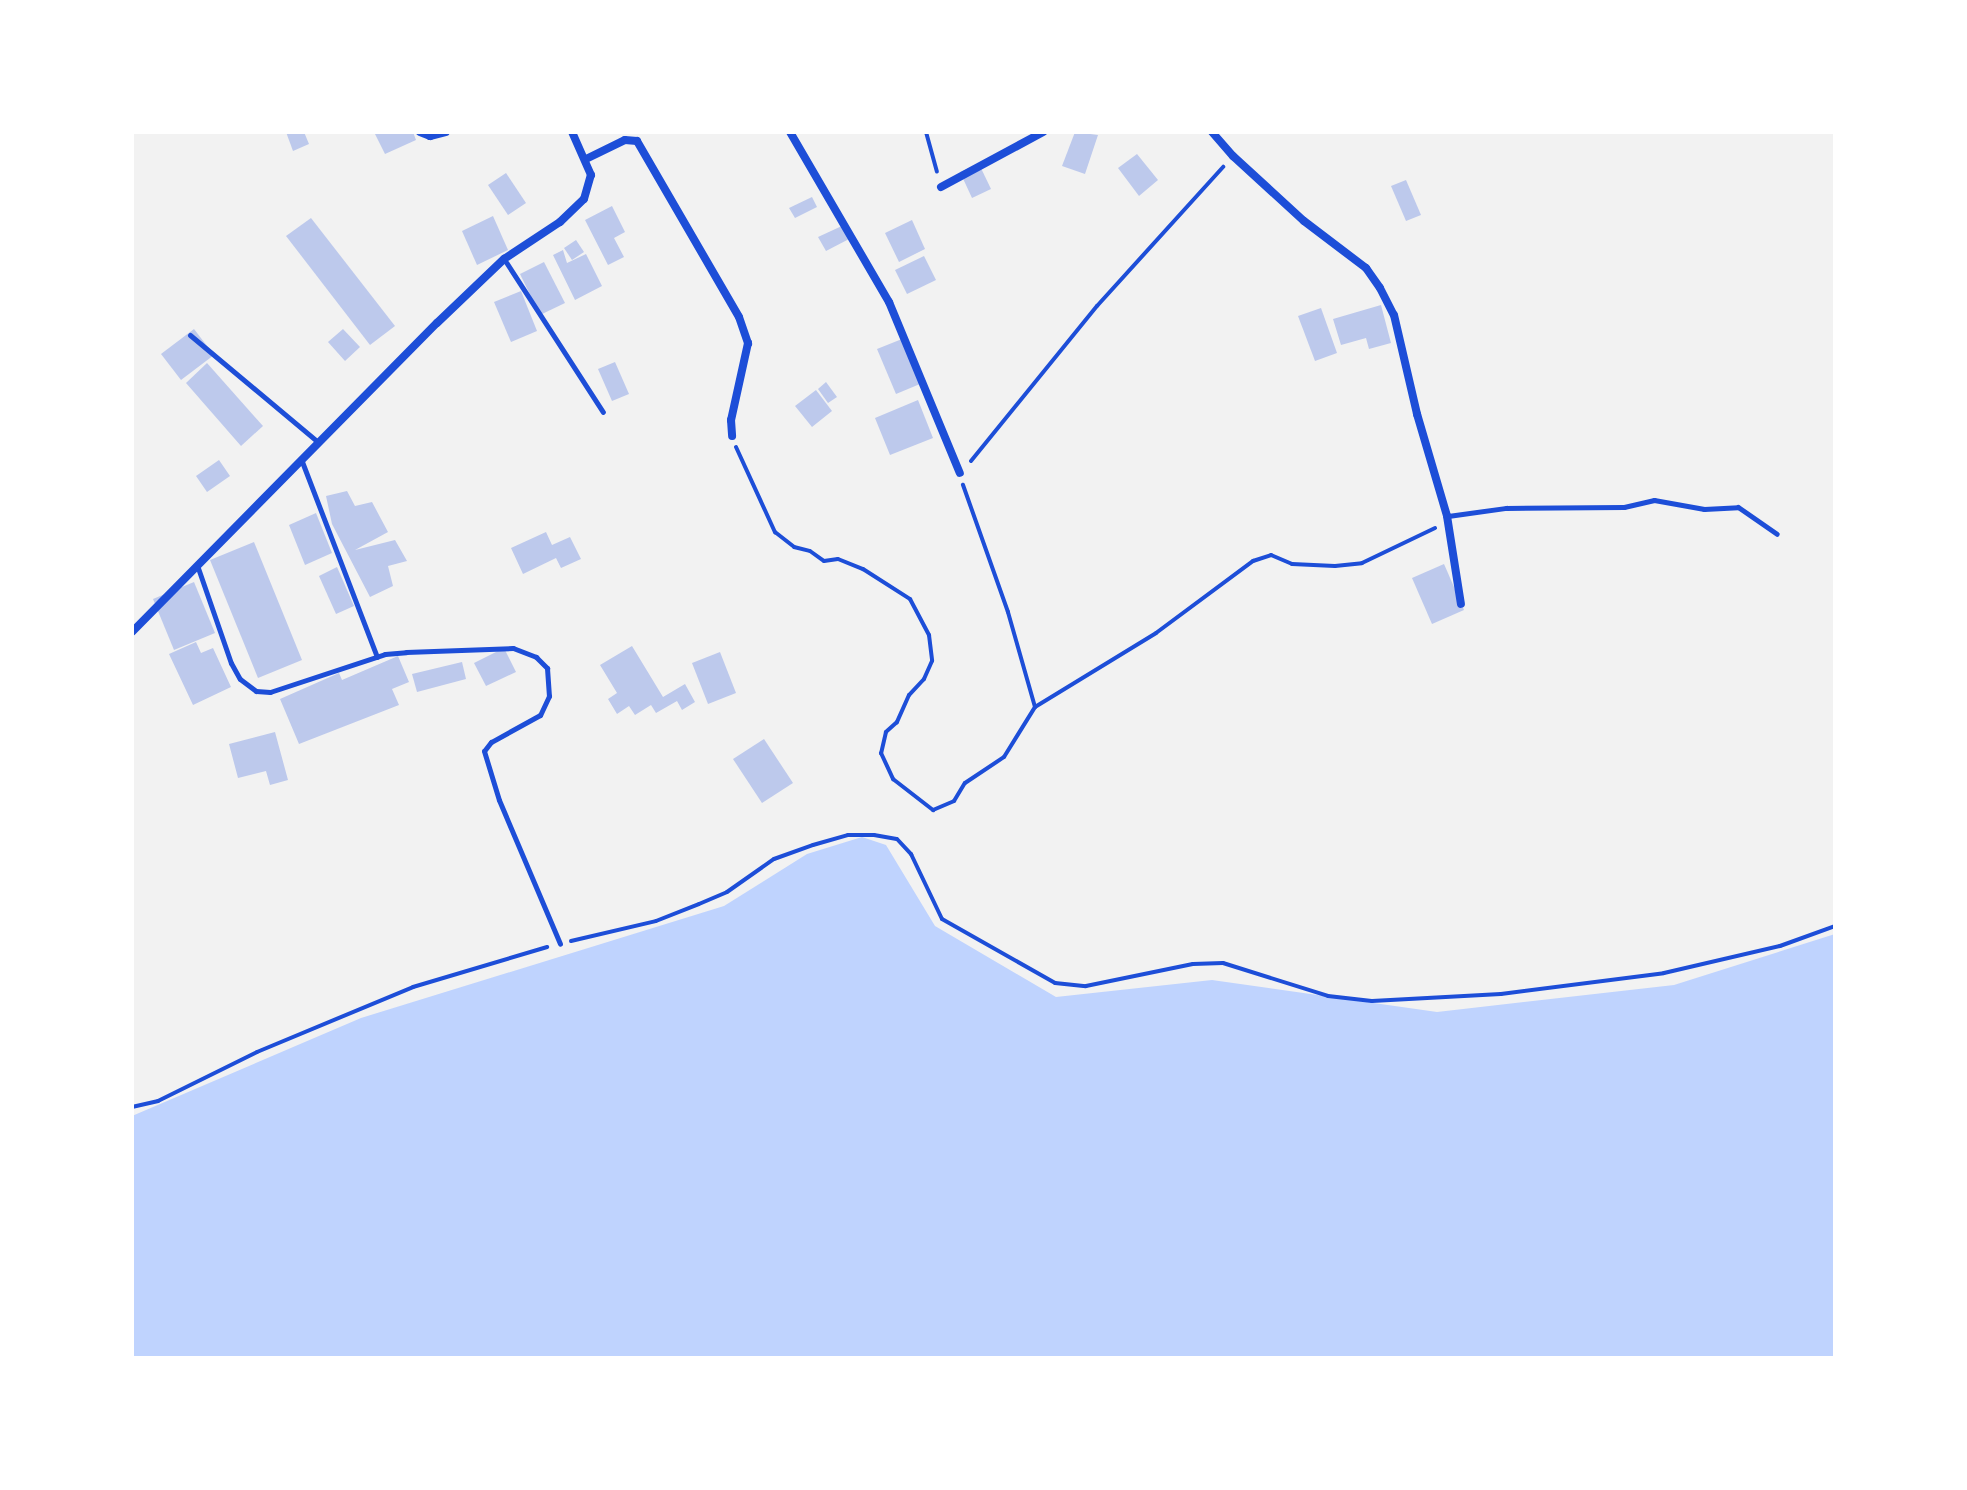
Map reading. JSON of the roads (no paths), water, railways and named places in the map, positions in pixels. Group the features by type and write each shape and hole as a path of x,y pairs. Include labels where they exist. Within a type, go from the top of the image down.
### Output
{"street":[{"path":"420,132 430,136 446,132"},
{"path":"132,632 301,458 504,259 560,222 584,199 591,175 572,132"},
{"path":"790,132 889,302 960,473"},
{"path":"941,187 1043,132"},
{"path":"1212,132 1233,156 1304,221 1366,268 1380,288 1394,315 1421,430 1447,516 1461,604"},
{"path":"586,159 625,140 637,141 739,317 748,343 731,420 732,436"}],"lane":[{"path":"504,259 603,412"},
{"path":"190,335 318,442"},
{"path":"301,458 377,657"},
{"path":"1447,516 1506,508 1624,507 1654,500 1704,509 1738,507 1777,534"},
{"path":"197,565 231,663 240,679 256,691 270,692 377,657 406,652 513,648 536,657 547,668 549,696 540,715 491,742 484,751 499,800 560,944"}],"water":[{"path":"862,837 886,845 935,926 1056,997 1212,980 1437,1012 1674,985 1835,934 1835,1358 132,1358 132,1116 361,1018 724,906 807,854"}]}
